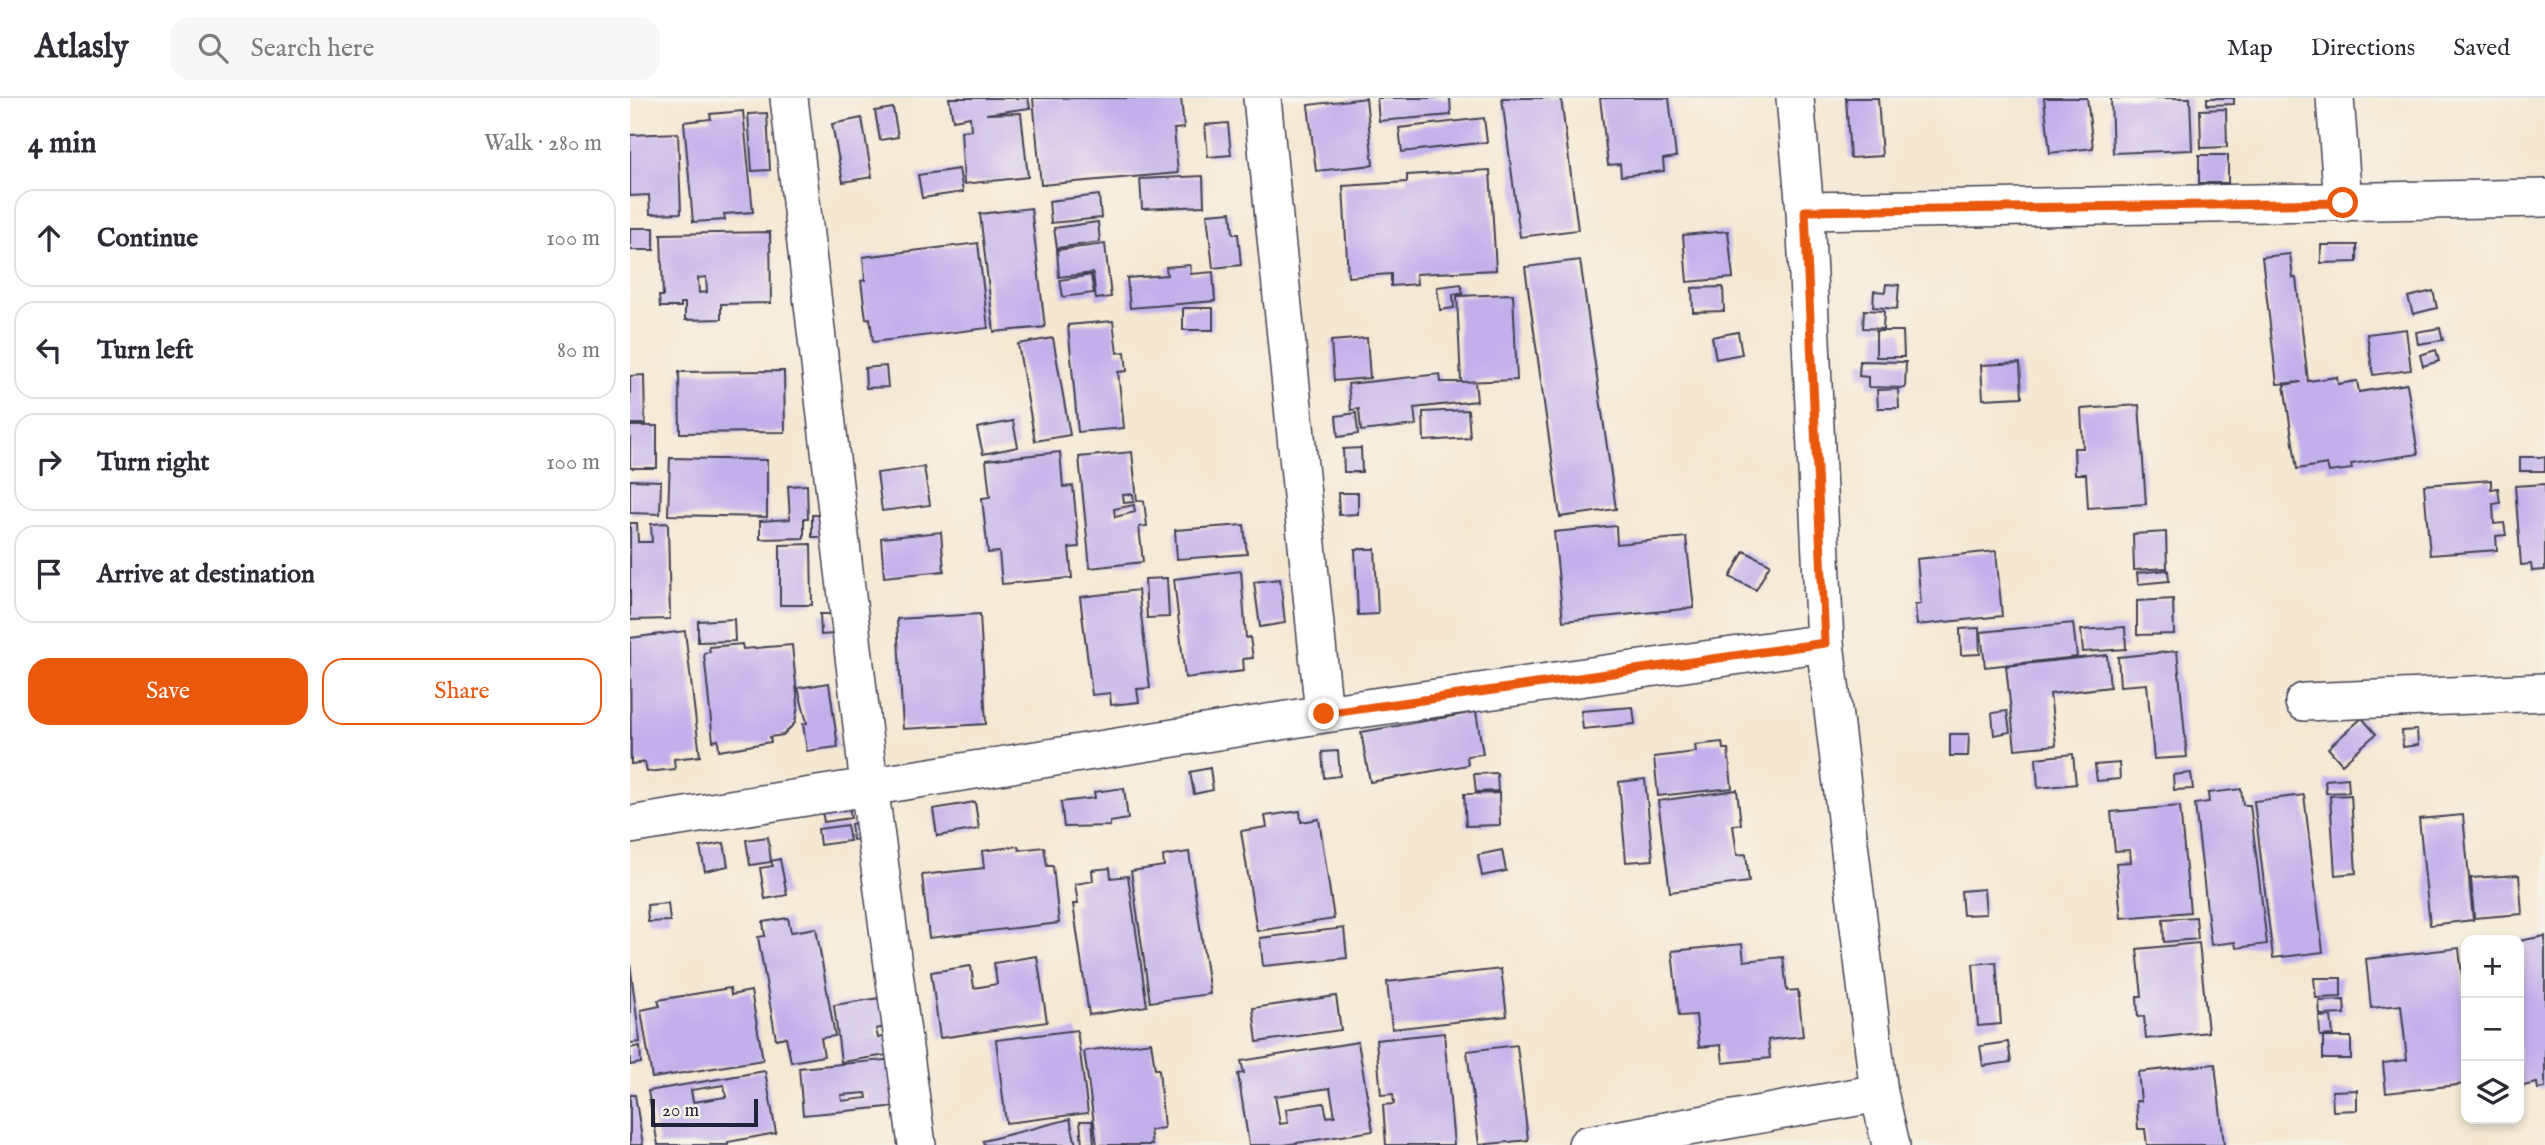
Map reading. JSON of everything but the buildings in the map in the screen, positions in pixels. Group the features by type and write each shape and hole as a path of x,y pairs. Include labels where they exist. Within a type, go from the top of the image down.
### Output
{"street":[{"path":"789,98 869,785 918,1145"},
{"path":"1262,98 1324,714"},
{"path":"1795,98 1805,211 1825,643 1879,1093 1891,1145"},
{"path":"2335,98 2343,203"},
{"path":"1805,211 2545,198"},
{"path":"630,825 1324,714 1825,643"},
{"path":"2304,702 2545,692"},
{"path":"1587,1145 1879,1093"}],"route":[{"path":"1324,714 1825,643 1805,211 2343,203"}]}
